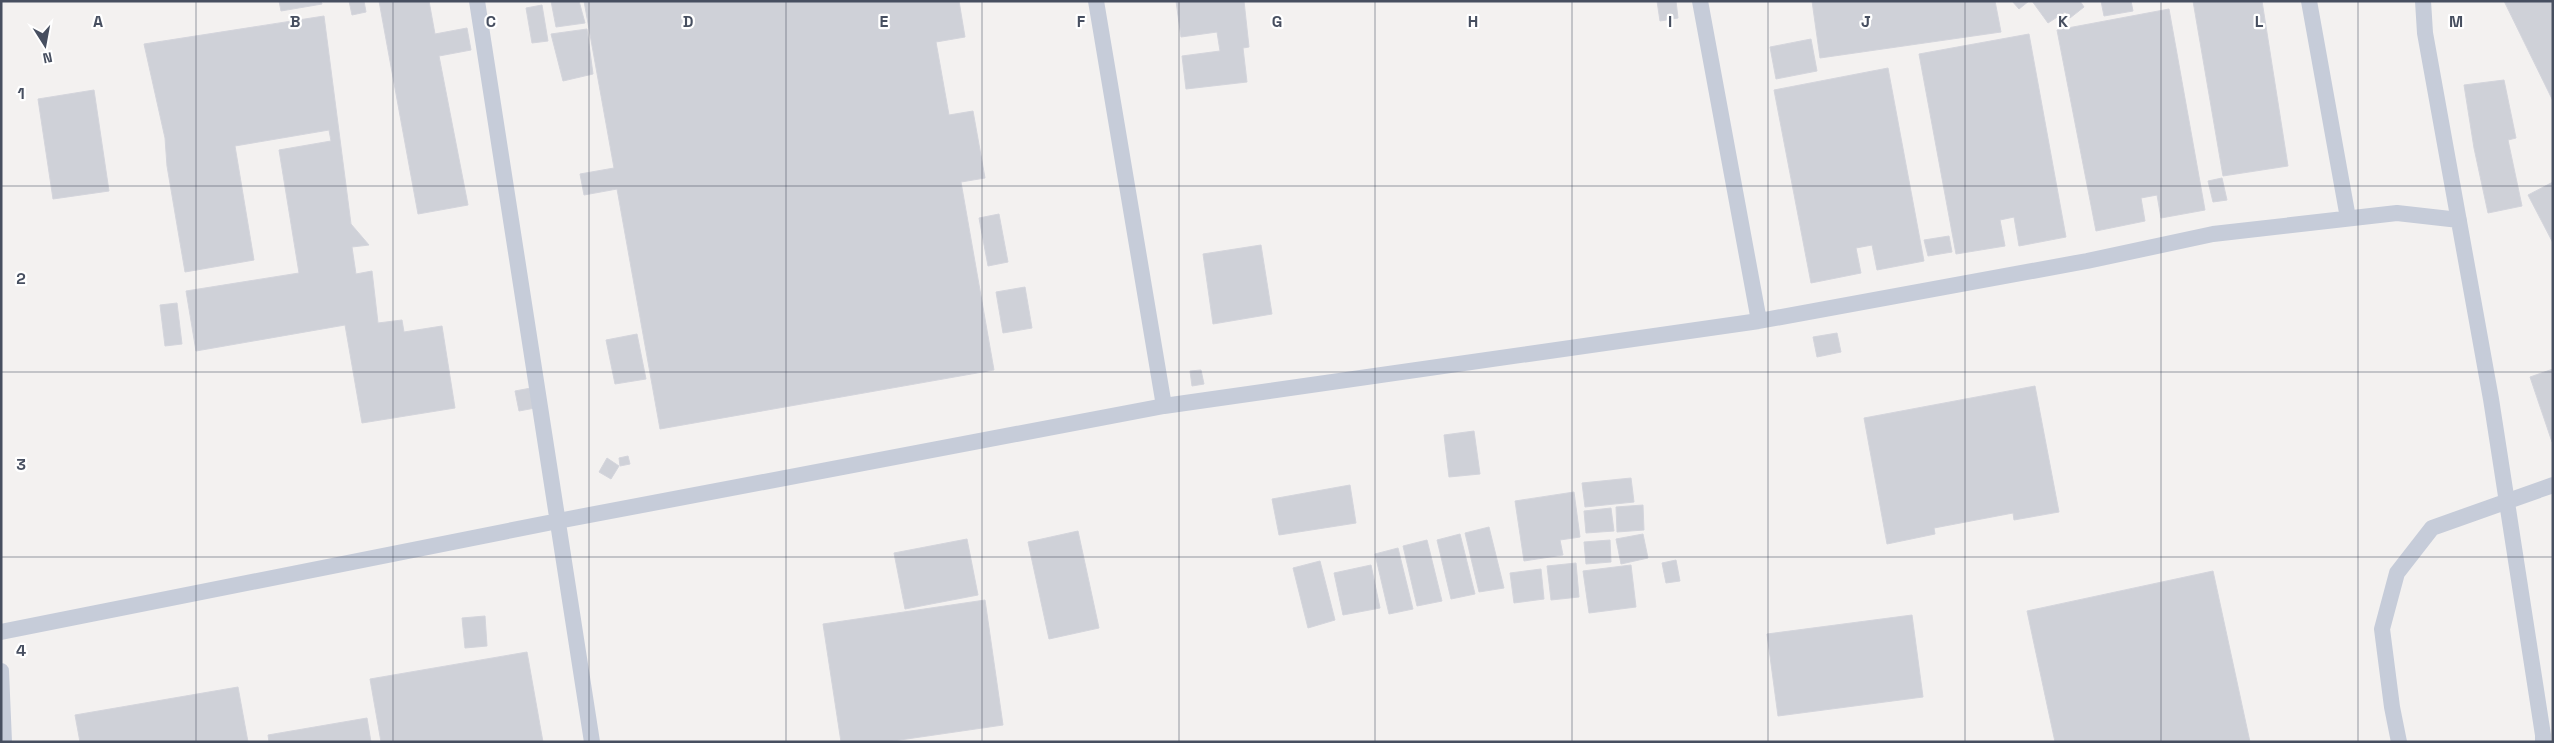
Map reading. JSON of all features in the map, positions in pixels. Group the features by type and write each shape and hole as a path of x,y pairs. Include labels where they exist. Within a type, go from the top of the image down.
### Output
{"lane":[{"path":"476,1 592,742"},
{"path":"1096,1 1164,406"},
{"path":"1700,1 1759,321"},
{"path":"2309,1 2348,218"},
{"path":"2423,1 2425,33 2507,500 2544,735 2542,742"},
{"path":"1,632 558,521 1164,406 1759,321 2087,261 2212,234 2397,212 2459,220"},
{"path":"2399,742 2382,629 2397,573 2432,528 2553,485"},
{"path":"1,671 4,742"}],"building":[{"path":"279,1 321,1 322,4 281,11"},
{"path":"349,1 364,1 366,12 352,15"},
{"path":"379,1 429,1 435,34 467,28 471,50 439,56 468,205 418,214"},
{"path":"551,1 579,1 585,23 556,27"},
{"path":"584,1 959,1 965,37 936,42 949,115 973,111 985,178 961,182 994,370 660,429 617,189 584,195 580,174 614,168"},
{"path":"1176,1 1244,1 1249,47 1243,48 1247,82 1186,89 1182,56 1220,51 1217,32 1181,37"},
{"path":"1657,1 1676,1 1678,18 1660,21"},
{"path":"1812,1 1995,1 2001,32 1820,58"},
{"path":"2012,1 2029,1 2019,9"},
{"path":"2032,1 2080,1 2084,7 2070,18 2065,12 2048,23"},
{"path":"2101,1 2131,1 2133,11 2104,16"},
{"path":"2193,1 2262,1 2288,166 2223,176"},
{"path":"2504,1 2553,1 2553,101"},
{"path":"542,5 548,41 532,43 526,8"},
{"path":"2169,9 2205,210 2161,218 2157,195 2141,198 2145,221 2096,231 2057,30"},
{"path":"324,16 351,224 369,245 352,247 356,274 372,271 378,323 402,320 404,332 442,326 455,408 362,423 345,325 196,351 186,291 299,273 279,150 331,141 329,130 235,146 254,260 185,272 167,166 165,138 144,44"},
{"path":"587,29 593,74 563,81 551,34"},
{"path":"2029,34 2066,237 2019,246 2014,217 2000,220 2005,246 1956,254 1919,54"},
{"path":"1811,39 1817,71 1776,79 1770,47"},
{"path":"1888,68 1924,261 1877,270 1872,245 1856,248 1861,273 1811,283 1774,90"},
{"path":"2504,80 2516,138 2508,140 2522,206 2488,213 2474,148 2464,85"},
{"path":"94,90 109,191 53,199 38,99"},
{"path":"2222,178 2227,200 2213,202 2208,181"},
{"path":"2553,182 2553,243 2528,195"},
{"path":"999,214 1008,262 988,266 979,218"},
{"path":"1949,236 1952,252 1928,256 1924,240"},
{"path":"1261,245 1272,314 1213,324 1203,254"},
{"path":"1025,287 1032,328 1003,333 996,292"},
{"path":"177,303 182,344 165,346 160,305"},
{"path":"1837,333 1841,352 1817,357 1813,337"},
{"path":"637,334 646,379 615,384 606,340"},
{"path":"2553,369 2553,442 2552,442 2530,377"},
{"path":"1201,370 1204,384 1192,386 1190,371"},
{"path":"2035,386 2059,512 2014,520 2013,513 1934,528 1935,534 1887,544 1864,418"},
{"path":"531,388 535,408 519,411 515,391"},
{"path":"1474,431 1480,474 1449,477 1444,435"},
{"path":"628,456 630,464 620,466 619,458"},
{"path":"607,458 619,466 611,479 599,472"},
{"path":"1631,478 1634,502 1585,507 1582,483"},
{"path":"1350,485 1356,523 1279,535 1272,499"},
{"path":"1574,492 1580,537 1560,540 1563,555 1524,561 1515,501"},
{"path":"1643,505 1644,530 1617,532 1616,507"},
{"path":"1611,508 1614,531 1586,533 1584,511"},
{"path":"1489,527 1504,588 1479,592 1465,533"},
{"path":"1078,531 1099,628 1049,639 1028,542"},
{"path":"1460,534 1475,594 1451,599 1437,540"},
{"path":"1643,534 1648,558 1621,564 1616,539"},
{"path":"967,539 978,595 905,609 894,553"},
{"path":"1427,540 1442,601 1417,606 1403,546"},
{"path":"1610,540 1611,562 1586,564 1584,542"},
{"path":"1398,548 1413,609 1389,614 1375,554"},
{"path":"1676,560 1680,581 1666,583 1662,563"},
{"path":"1320,561 1335,620 1308,628 1293,568"},
{"path":"1576,563 1579,597 1551,600 1547,566"},
{"path":"1371,565 1380,608 1343,615 1334,573"},
{"path":"1631,565 1636,607 1589,613 1583,571"},
{"path":"1541,569 1544,599 1514,603 1510,573"},
{"path":"2213,571 2250,742 2055,742 2027,611"},
{"path":"985,600 1003,725 886,742 841,742 823,624"},
{"path":"1912,615 1923,697 1778,716 1767,634"},
{"path":"485,616 487,646 465,648 462,618"},
{"path":"527,652 543,742 381,742 370,679"},
{"path":"238,687 248,742 80,742 75,715"},
{"path":"367,718 371,742 269,742 268,735"}]}
